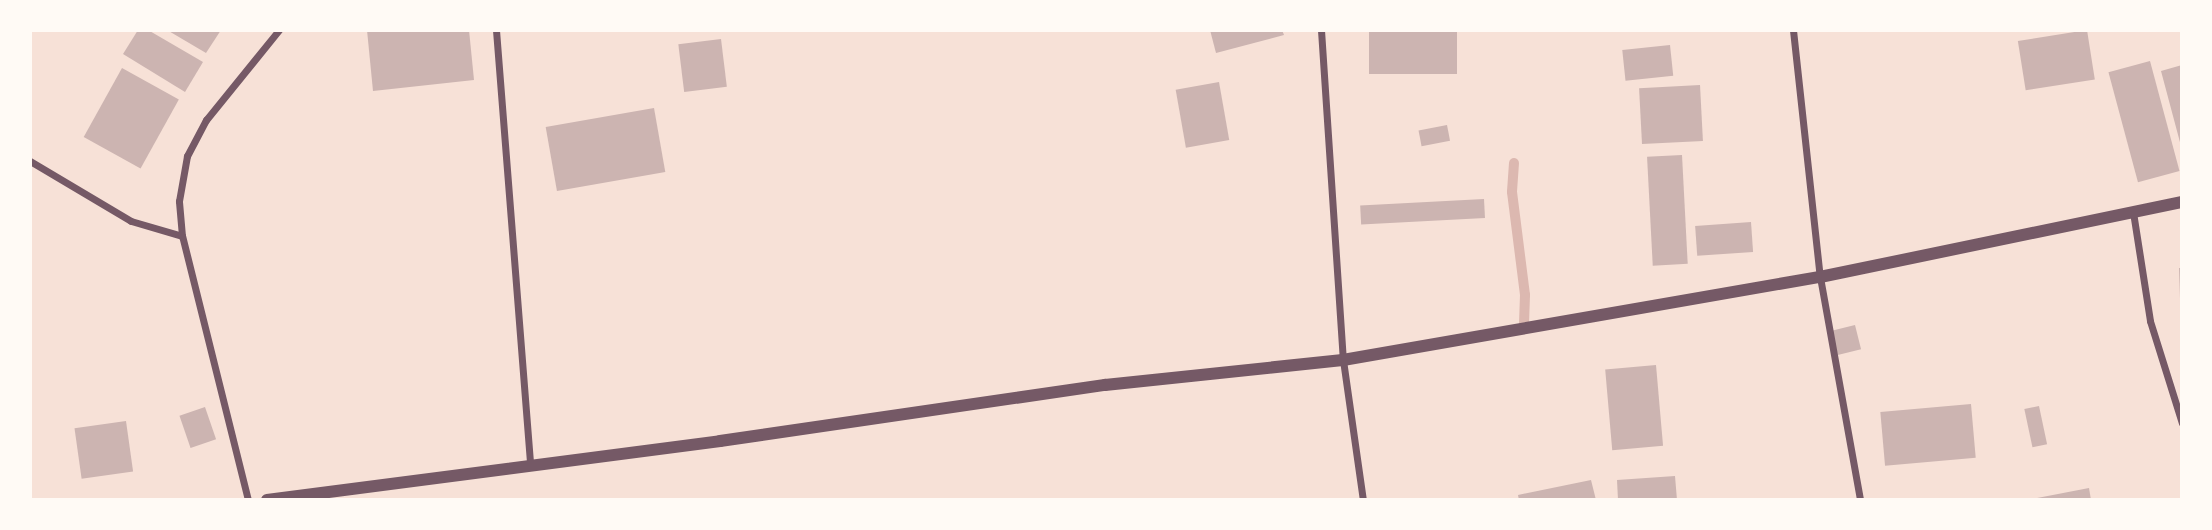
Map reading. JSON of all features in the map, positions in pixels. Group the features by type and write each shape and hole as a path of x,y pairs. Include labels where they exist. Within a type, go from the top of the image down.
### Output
{"street":[{"path":"248,500 182,236 179,201 187,156 220,101 279,30"},
{"path":"496,30 530,466"},
{"path":"1321,30 1343,360 1363,500"},
{"path":"1793,30 1820,277 1860,500"},
{"path":"30,161 131,220 182,236"},
{"path":"267,500 1105,385 1343,360 1820,277 2182,202"},
{"path":"2133,211 2150,321 2182,423"}],"building":[{"path":"138,30 148,30 203,62 185,92 123,54"},
{"path":"167,30 221,30 206,53"},
{"path":"367,30 469,30 474,80 373,91"},
{"path":"1210,30 1282,30 1284,35 1216,53"},
{"path":"1369,30 1457,30 1457,74 1369,74"},
{"path":"2087,30 2095,79 2026,90 2018,41"},
{"path":"721,39 727,87 684,92 678,44"},
{"path":"1670,45 1673,76 1626,81 1622,50"},
{"path":"2150,61 2180,171 2138,182 2108,72"},
{"path":"2182,65 2182,146 2181,146 2161,71"},
{"path":"122,68 179,100 141,169 84,137"},
{"path":"1219,82 1229,140 1186,148 1176,90"},
{"path":"1700,85 1703,141 1642,144 1639,88"},
{"path":"654,108 665,172 557,191 546,127"},
{"path":"1447,125 1450,141 1422,146 1419,131"},
{"path":"1682,155 1688,264 1653,266 1647,157"},
{"path":"1484,199 1485,218 1361,224 1360,205"},
{"path":"1751,222 1753,252 1697,256 1695,226"},
{"path":"2179,268 2182,268 2182,298 2180,298"},
{"path":"1855,325 1861,349 1838,355 1832,331"},
{"path":"1656,365 1663,446 1612,450 1605,369"},
{"path":"1971,404 1976,458 1885,466 1880,412"},
{"path":"2039,406 2047,444 2032,447 2024,409"},
{"path":"205,407 216,439 191,448 179,416"},
{"path":"126,421 133,472 82,479 75,428"},
{"path":"1675,476 1677,500 1618,500 1617,480"},
{"path":"1591,480 1596,500 1519,500 1518,495"},
{"path":"2089,488 2091,500 2032,500 2032,499"}],"waterway":[{"path":"1514,163 1512,192 1525,295 1524,325"}]}
